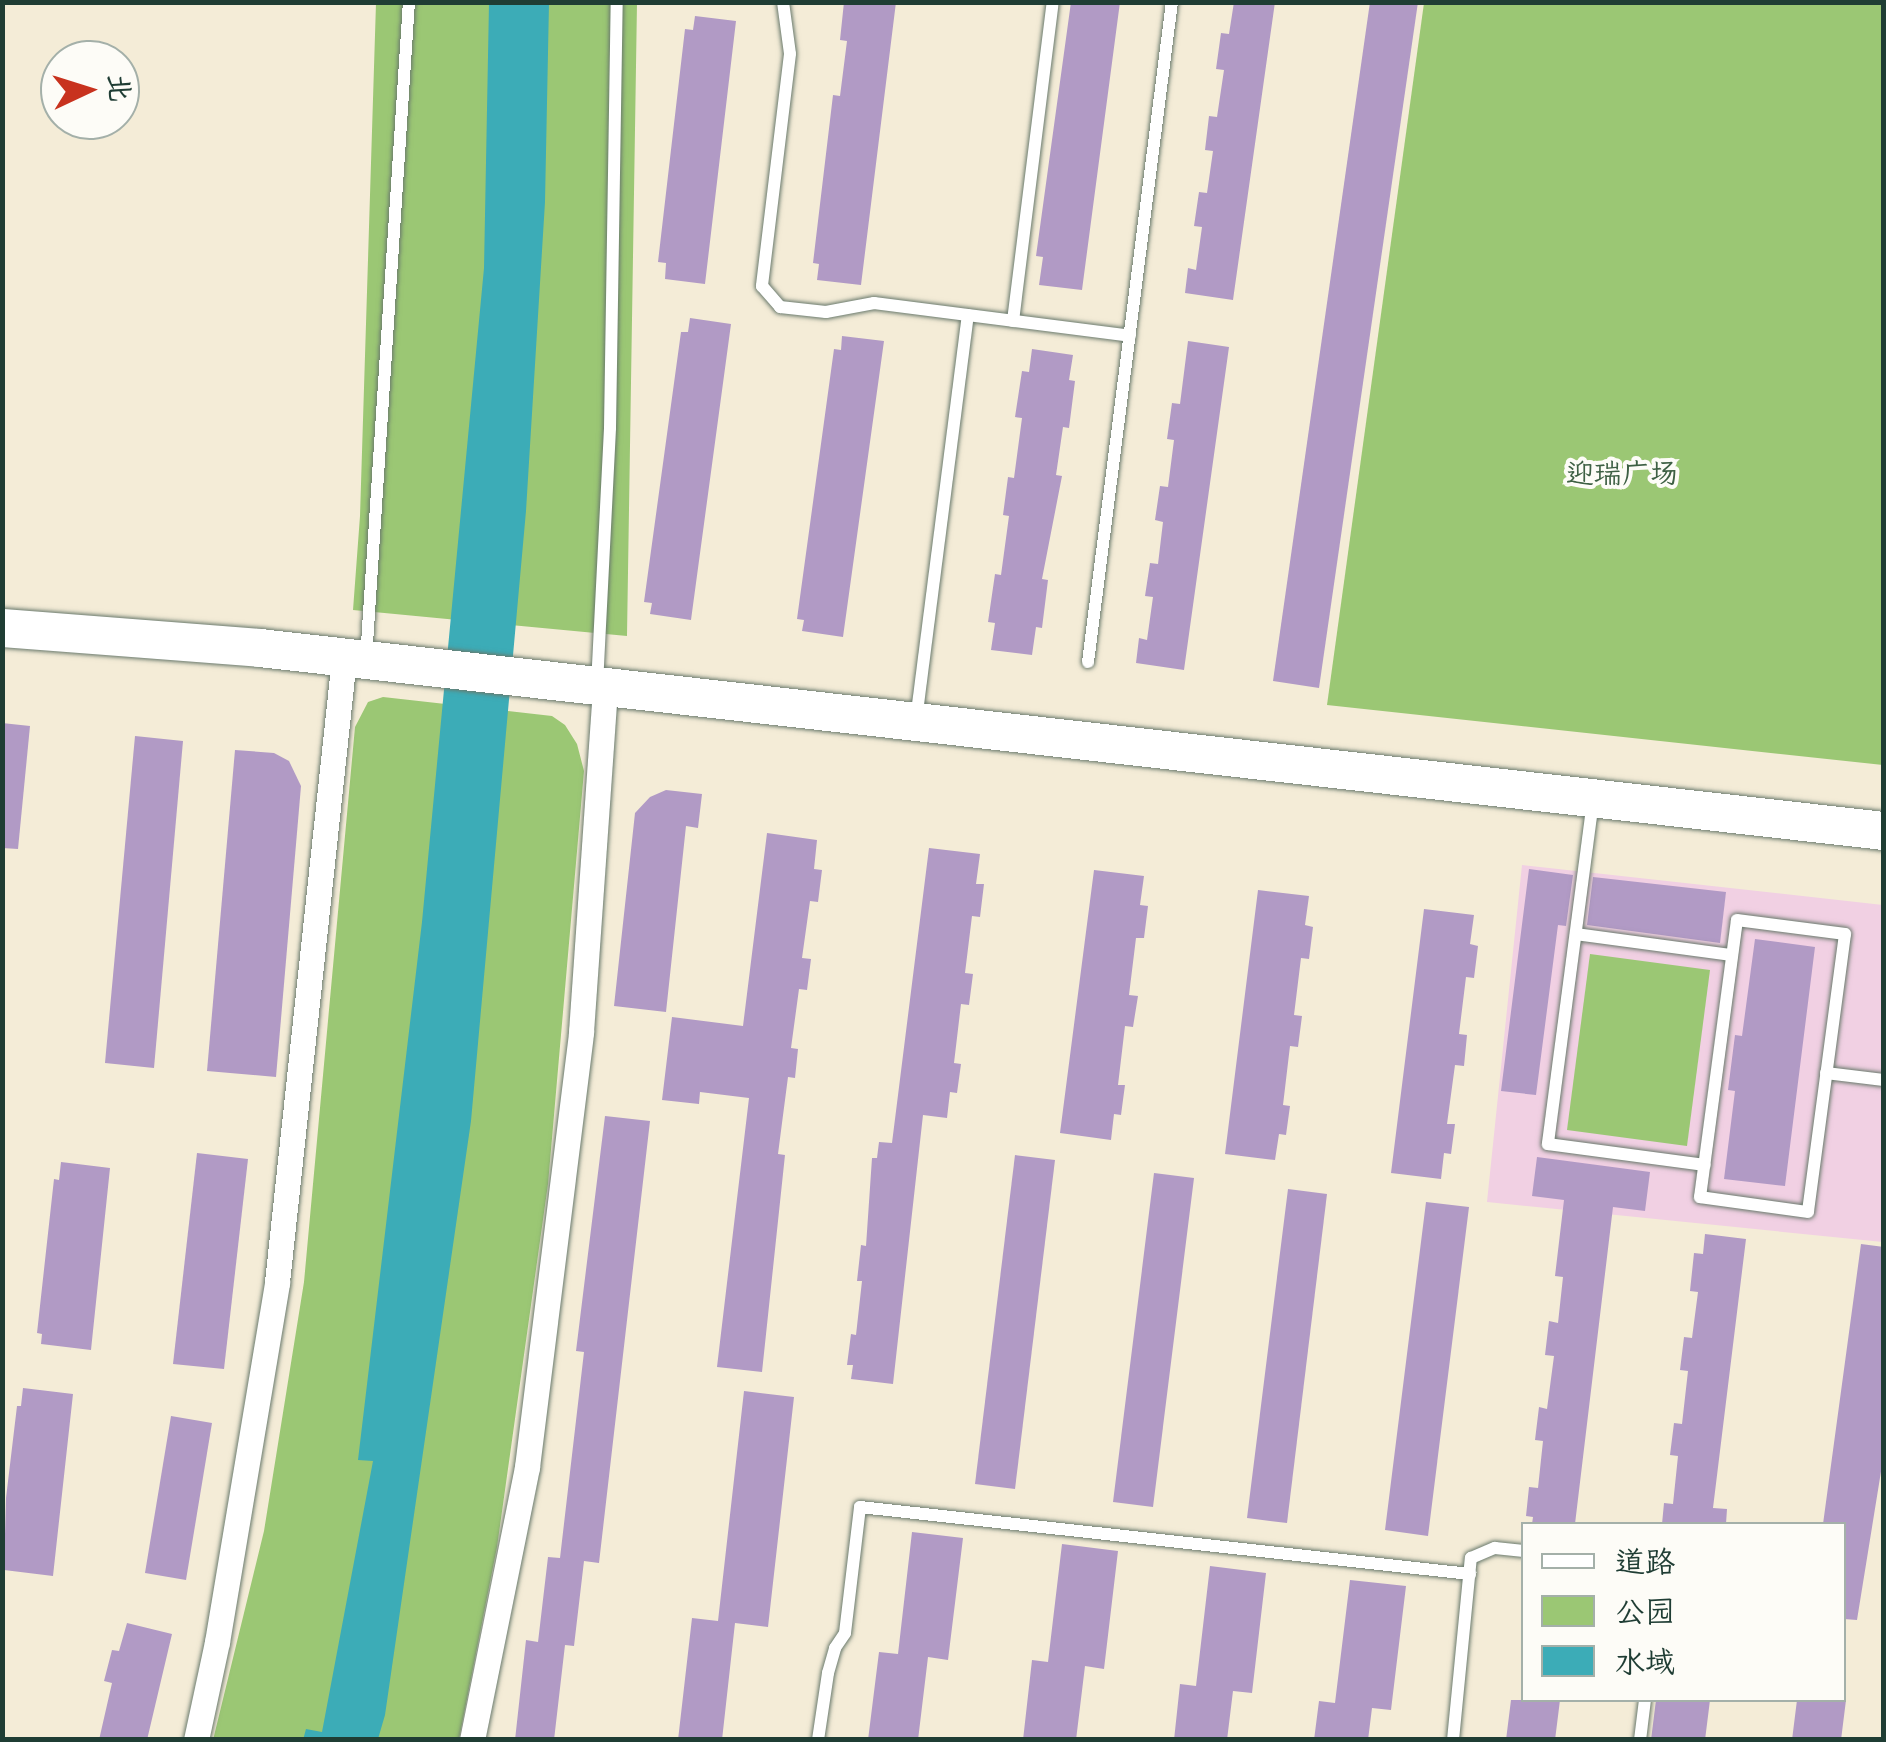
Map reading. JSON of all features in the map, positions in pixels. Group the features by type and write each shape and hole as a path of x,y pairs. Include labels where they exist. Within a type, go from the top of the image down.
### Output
{"street":[{"path":"2,628 355,659 1884,831"},
{"path":"196,1740 217,1642 277,1282 355,659"},
{"path":"472,1740 527,1467 581,1032 601,686"}],"lane":[{"path":"355,659 409,2"},
{"path":"601,686 617,2"},
{"path":"783,2 790,54 762,286 780,307 826,312 874,304 1130,336"},
{"path":"1013,322 1053,2"},
{"path":"1088,662 1172,2"},
{"path":"916,722 968,316"},
{"path":"1594,798 1548,1144 1705,1165"},
{"path":"1737,920 1844,934 1826,1073 1808,1212 1700,1197 1737,920"},
{"path":"1576,934 1732,954"},
{"path":"1826,1073 1884,1080"},
{"path":"818,1740 828,1674 835,1648 845,1633 860,1506 1470,1574"},
{"path":"1453,1740 1471,1558 1481,1550 1521,1551"},
{"path":"1640,1740 1644,1702"}],"shaded area":[{"path":"1522,865 1883,905 1883,1242 1487,1202"}],"green space":[{"path":"376,3 637,3 627,636 353,610 360,516"},
{"name":"迎瑞广场","path":"1424,3 1883,3 1883,765 1327,705"},
{"path":"383,697 552,716 565,725 577,744 584,771 548,1184 497,1547 459,1739 213,1740 264,1531 304,1282 355,727 368,702"},
{"path":"1590,954 1710,970 1687,1146 1567,1130"}],"water":[{"path":"489,3 549,3 545,202 526,511 471,1121 385,1715 378,1739 303,1740 306,1729 322,1732 373,1461 358,1460 422,922 484,268"}],"building":[{"path":"844,2 896,2 861,285 817,280 819,264 813,263 833,95 840,96 847,41 840,40"},
{"path":"1071,2 1120,2 1082,290 1039,285 1043,257 1036,256"},
{"path":"1234,2 1275,2 1233,300 1185,293 1188,268 1196,270 1202,227 1194,226 1199,192 1207,193 1213,151 1205,150 1209,116 1217,117 1224,70 1216,69 1221,33 1229,34"},
{"path":"1370,2 1418,2 1319,688 1273,681"},
{"path":"695,16 736,21 705,284 665,279 666,263 658,262 685,29 693,30"},
{"path":"690,318 731,324 691,620 650,614 652,603 644,602 681,332 688,332"},
{"path":"842,336 884,341 843,637 802,631 804,620 797,619 834,349 841,350"},
{"path":"1188,341 1229,347 1184,670 1136,663 1139,638 1147,640 1153,597 1145,596 1150,563 1158,564 1163,522 1155,520 1160,486 1168,487 1174,440 1167,439 1172,403 1180,404"},
{"path":"1032,349 1073,355 1069,380 1075,381 1069,428 1063,427 1056,475 1062,476 1042,579 1048,580 1042,628 1036,627 1032,655 991,650 995,623 988,622 995,574 1001,575 1009,516 1003,515 1008,477 1014,478 1022,418 1015,417 1022,371 1029,372"},
{"path":"2,723 30,726 18,849 2,848"},
{"path":"135,736 183,741 154,1068 105,1063"},
{"path":"235,750 274,753 289,761 301,786 276,1077 207,1071"},
{"path":"666,790 702,794 698,828 686,826 666,1012 614,1006 635,813 650,797"},
{"path":"767,833 817,840 814,869 822,870 818,902 810,901 802,958 811,959 807,990 799,989 791,1048 798,1049 795,1078 788,1077 778,1154 785,1155 762,1372 717,1367 749,1098 700,1092 699,1104 662,1100 672,1017 743,1026"},
{"path":"929,848 980,854 976,884 984,884 980,917 972,916 965,973 973,974 969,1005 961,1004 954,1063 961,1064 957,1093 950,1092 947,1118 923,1115 893,1384 851,1379 853,1365 847,1365 851,1334 856,1335 862,1281 857,1281 861,1245 866,1246 872,1158 877,1158 879,1142 892,1143"},
{"path":"1529,869 1573,875 1566,926 1558,925 1536,1095 1501,1091"},
{"path":"1094,870 1144,876 1140,905 1148,906 1144,938 1136,938 1129,995 1138,996 1133,1027 1125,1026 1118,1085 1125,1085 1121,1115 1114,1114 1111,1140 1060,1133"},
{"path":"1593,877 1726,892 1720,943 1587,925"},
{"path":"1258,890 1309,896 1305,925 1313,927 1309,959 1301,958 1294,1015 1302,1016 1298,1047 1290,1046 1283,1105 1290,1106 1286,1135 1279,1134 1275,1160 1225,1154"},
{"path":"1424,909 1474,915 1470,944 1478,946 1474,978 1466,977 1459,1034 1467,1035 1464,1066 1455,1065 1447,1124 1455,1124 1451,1154 1444,1153 1441,1179 1391,1173"},
{"path":"1755,939 1815,947 1785,1186 1724,1179 1735,1091 1728,1090 1735,1035 1742,1036"},
{"path":"605,1116 650,1121 599,1563 584,1561 574,1646 565,1645 554,1740 515,1740 526,1640 538,1642 548,1557 560,1558 584,1352 576,1351"},
{"path":"197,1153 248,1159 224,1369 173,1364"},
{"path":"1015,1155 1055,1160 1015,1489 975,1484"},
{"path":"1537,1157 1650,1172 1645,1211 1613,1207 1575,1522 1532,1522 1533,1517 1526,1516 1529,1487 1538,1488 1543,1441 1535,1440 1539,1407 1547,1409 1554,1356 1545,1355 1549,1321 1558,1323 1563,1277 1555,1276 1564,1200 1532,1196"},
{"path":"61,1162 110,1168 91,1350 41,1344 42,1334 37,1333 54,1179 59,1180"},
{"path":"1154,1173 1194,1178 1153,1507 1113,1502"},
{"path":"1288,1189 1327,1194 1287,1523 1247,1518"},
{"path":"1426,1202 1469,1207 1428,1536 1385,1530"},
{"path":"1705,1234 1746,1239 1713,1508 1727,1509 1726,1522 1662,1522 1664,1503 1673,1504 1678,1456 1670,1455 1674,1423 1682,1424 1688,1371 1680,1370 1684,1337 1692,1338 1698,1292 1690,1291 1694,1253 1703,1254"},
{"path":"1861,1244 1884,1247 1884,1453 1857,1620 1846,1619 1846,1522 1823,1522"},
{"path":"23,1388 73,1394 53,1576 4,1570 6,1498 17,1406 21,1406"},
{"path":"744,1391 794,1397 768,1627 735,1623 722,1740 678,1740 692,1618 718,1621"},
{"path":"171,1416 212,1423 186,1580 145,1573"},
{"path":"912,1532 963,1538 948,1660 928,1657 918,1740 868,1740 879,1652 898,1654"},
{"path":"1062,1544 1118,1551 1104,1669 1085,1666 1076,1740 1023,1740 1032,1660 1048,1662"},
{"path":"1210,1566 1266,1573 1252,1693 1233,1691 1227,1740 1174,1740 1180,1684 1196,1686"},
{"path":"1350,1580 1406,1586 1391,1710 1372,1708 1368,1740 1314,1740 1319,1701 1335,1703"},
{"path":"127,1623 172,1634 147,1740 99,1740 112,1683 104,1681 112,1650 119,1651"},
{"path":"1511,1700 1560,1702 1555,1740 1506,1740"},
{"path":"1656,1702 1710,1702 1705,1740 1651,1740"},
{"path":"1797,1702 1846,1702 1841,1740 1792,1740"}]}
